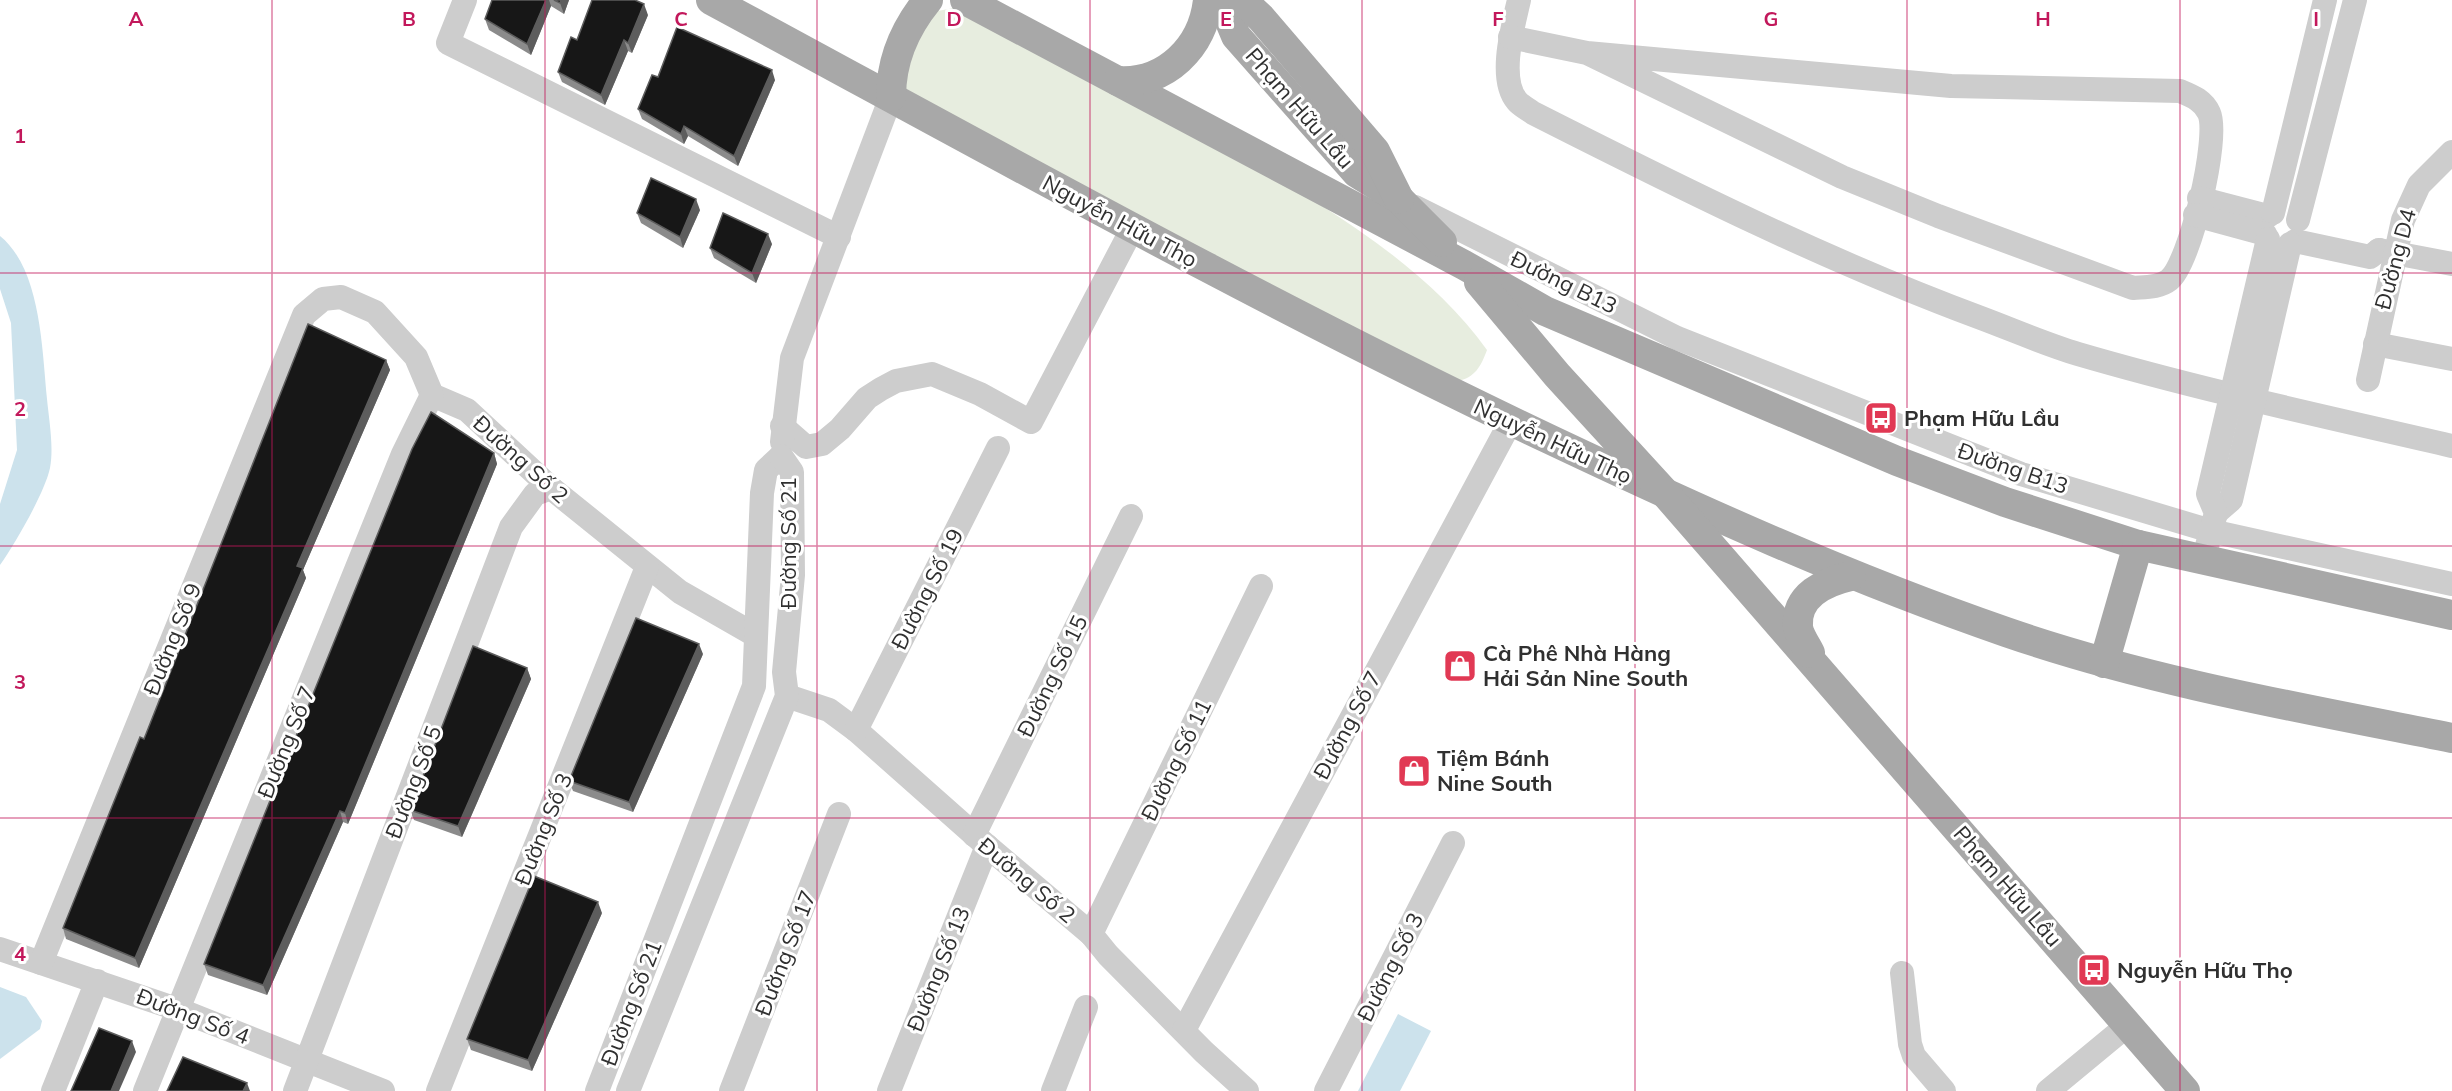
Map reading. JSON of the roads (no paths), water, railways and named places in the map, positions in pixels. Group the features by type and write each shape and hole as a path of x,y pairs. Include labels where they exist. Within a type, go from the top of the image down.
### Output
{"main road":[{"name":"Nguyễn Hữu Thọ","path":"711,0 1132,229 1482,409 1851,576 2009,633 2104,663 2187,684 2452,738"},
{"path":"891,97 894,64 903,40 914,18 928,0"},
{"path":"965,0 1464,265 1545,311 1897,461 2005,502 2138,545 2452,615"},
{"path":"1118,81 1134,82 1151,78 1168,69 1194,41 1202,25 1208,0"},
{"name":"Phạm Hữu Lầu","path":"1221,0 1236,36 1357,173 1399,199 1464,265 1557,375 1665,493 2185,1091"},
{"name":"Phạm Hữu Lầu","path":"1242,0 1261,18 1375,151 1399,199"},
{"path":"2104,663 2138,545"},
{"path":"1818,671 1798,628 1799,609 1812,591 1831,581 1851,576"}],"street":[{"path":"465,0 448,43 839,237"},
{"path":"1519,0 1510,37 1508,83 1517,101 1533,113 1650,172 1800,243 1936,302 2076,354 2243,397 2452,446"},
{"path":"2204,560 2213,522 2230,500 2243,397 2282,229 2325,0"},
{"path":"2282,229 2355,0"},
{"path":"1510,37 1587,53 1672,58 1951,86 2180,91 2197,98 2208,111 2213,129 2211,156 2188,246 2169,280 2152,287 2133,288 1938,216 1842,177 1587,53"},
{"path":"1665,91 1662,73 1672,58"},
{"path":"781,456 792,358 891,97"},
{"name":"Đường D4","path":"2368,380 2387,251 2412,196 2427,175 2452,152"},
{"name":"Đường B13","path":"1399,199 1677,338 2021,474 2452,584"},
{"path":"2197,207 2282,229 2370,257 2387,251 2452,264"},
{"path":"783,426 806,447 822,444 874,393 896,381 932,374 980,394 1031,422 1132,229"},
{"name":"Đường Số 9","path":"41,963 304,315 323,299 341,297 375,312 416,357 432,395"},
{"path":"2375,344 2452,359"},
{"name":"Đường Số 7","path":"145,1091 403,454 432,395"},
{"name":"Đường Số 2","path":"432,395 467,410 551,489 680,592 755,635"},
{"name":"Đường Số 7","path":"1184,1030 1511,421"},
{"name":"Đường Số 19","path":"856,730 998,448"},
{"name":"Đường Số 21","path":"597,1091 753,686 762,493 766,470 781,456 792,472 793,575 784,672 786,696 628,1091"},
{"name":"Đường Số 5","path":"295,1091 511,527 535,494 551,489"},
{"name":"Đường Số 15","path":"980,841 1131,516"},
{"name":"Đường Số 3","path":"438,1091 647,567"},
{"name":"Đường Số 11","path":"1091,934 1261,586"},
{"name":"Đường Số 2","path":"786,696 829,711 856,730 980,841 1091,934 1108,955 1204,1052 1247,1091"},
{"name":"Đường Số 17","path":"731,1091 839,814"},
{"name":"Đường Số 13","path":"889,1091 980,841"},
{"name":"Đường Số 3","path":"1326,1091 1453,843"},
{"name":"Đường Số 4","path":"0,949 177,1008 383,1091"},
{"path":"1902,973 1910,1044 1914,1056 1944,1091"},
{"path":"53,1091 97,981"},
{"path":"1053,1091 1086,1007"},
{"path":"2048,1091 2129,1024"}],"water":[{"path":"0,236 14,250 32,289 41,334 52,451 47,478 36,504 0,565 0,504 17,450 11,323 0,289"},
{"path":"0,987 26,997 42,1021 40,1029 0,1059"},
{"path":"1398,1014 1431,1031 1400,1091 1358,1091"}],"place":[{"name":"Phạm Hữu Lầu","path":"1881,418"},
{"name":"Cà Phê Nhà Hàng Hải Sản Nine South","path":"1460,666"},
{"name":"Tiệm Bánh Nine South","path":"1414,771"},
{"name":"Nguyễn Hữu Thọ","path":"2094,970"}]}
